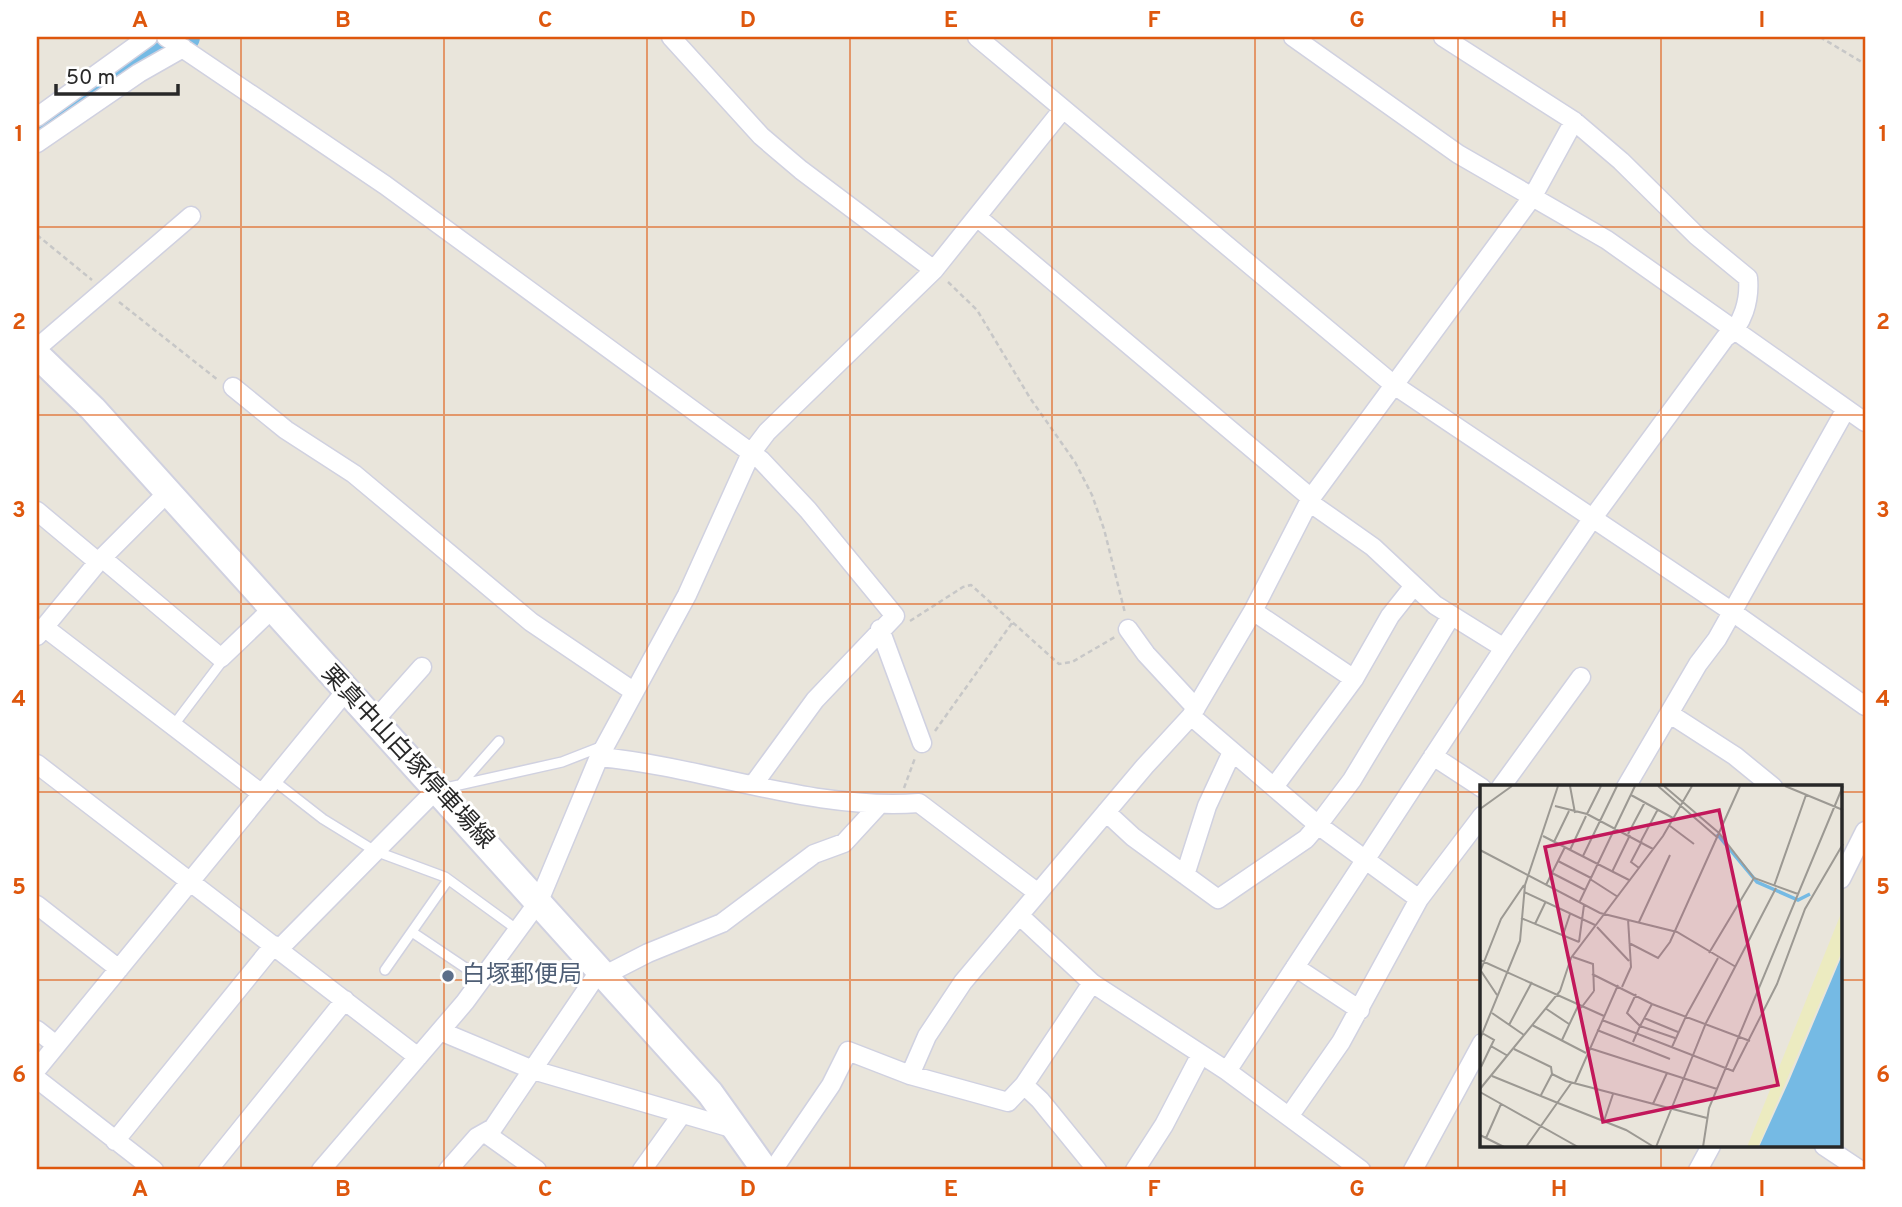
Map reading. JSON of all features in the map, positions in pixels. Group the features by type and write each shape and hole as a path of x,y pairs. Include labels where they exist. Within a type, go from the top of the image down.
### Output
{"main road":[{"name":"栗真中山白塚停車場線","path":"37,355 93,410 373,722 448,788 539,901 710,1093 765,1170"}],"street":[{"path":"37,117 148,37"},
{"path":"166,37 396,193 761,460 808,510 895,616 815,700 753,785"},
{"path":"671,37 761,136 801,170 934,270"},
{"path":"977,37 1394,385 1731,611 1865,706"},
{"path":"1293,37 1458,154 1607,240 1865,422"},
{"path":"1227,1071 1504,648 1592,519 1725,338 1736,331 1749,291 1748,278 1696,236 1621,161 1574,121 1443,37"},
{"path":"37,143 139,72 183,48"},
{"path":"321,1170 440,1031 519,931 539,901 602,751 687,595 751,453 767,432 934,270 1063,109"},
{"path":"910,1075 943,1011 963,982 1106,811 1194,712 1253,611 1310,500 1533,196 1574,121"},
{"path":"37,348 191,216"},
{"path":"977,217 1310,500 1373,547 1413,587 1451,616 1504,648"},
{"path":"233,387 286,430 354,474 531,622 633,691"},
{"path":"1627,785 1731,611 1846,409"},
{"path":"166,494 100,560 40,631 173,726 267,787"},
{"path":"37,511 221,658 271,610"},
{"path":"1274,788 1354,679 1390,615 1413,587"},
{"path":"1253,611 1354,679"},
{"path":"1106,811 1133,837 1218,899 1306,839 1318,825 1352,780 1451,616"},
{"path":"880,629 922,743"},
{"path":"1128,629 1194,712 1232,752 1318,825 1419,898"},
{"path":"373,722 422,667"},
{"path":"1503,785 1581,677"},
{"path":"37,1069 345,692"},
{"path":"1670,714 1735,755 1771,785"},
{"path":"602,751 753,785 878,806 919,803 1038,892"},
{"path":"1185,876 1207,806 1232,752"},
{"path":"1433,757 1480,788"},
{"path":"37,764 418,1057"},
{"path":"115,1141 277,947 375,852 448,788"},
{"path":"448,1170 477,1137 493,1128 602,972 722,923 814,854 844,843 878,806"},
{"path":"1290,1115 1360,1010 1419,898 1480,819"},
{"path":"1842,874 1847,848 1865,831"},
{"path":"37,905 118,969"},
{"path":"1020,916 1092,983 1227,1071 1361,1170"},
{"path":"1295,967 1360,1010"},
{"path":"772,1170 831,1085 848,1051 910,1075 1008,1102 1024,1085 1092,983"},
{"path":"208,1170 345,1000"},
{"path":"37,1030 56,1045"},
{"path":"440,1031 533,1070 735,1129"},
{"path":"1413,1170 1480,1047"},
{"path":"1135,1170 1164,1125 1201,1054"},
{"path":"37,1079 154,1170"},
{"path":"1024,1085 1040,1100 1097,1170"},
{"path":"642,1170 682,1114"},
{"path":"485,1133 537,1170"},
{"path":"1698,1170 1710,1148"},
{"path":"1827,1148 1860,1170"}],"lane":[{"path":"173,726 220,664 221,658"},
{"path":"448,788 499,741"},
{"path":"448,788 602,751"},
{"path":"267,787 375,852 449,880 519,931"},
{"path":"385,970 449,880"},
{"path":"412,932 482,979"}],"path":[{"path":"1820,37 1865,64"},
{"path":"37,235 183,354 229,387 233,387"},
{"path":"895,616 904,625 963,587 971,585 1059,664 1084,657 1128,629 1104,529 1092,495 1075,462 1030,398 977,310 934,270"},
{"path":"909,804 903,784 922,743 932,735 1012,623"}],"waterway":[{"path":"37,131 150,51 185,37"}],"place":[{"name":"白塚郵便局","path":"448,976"}]}
